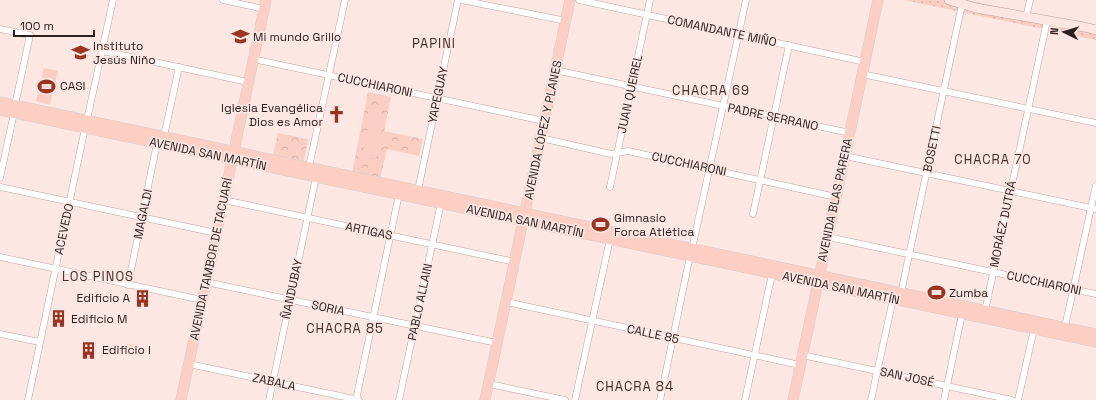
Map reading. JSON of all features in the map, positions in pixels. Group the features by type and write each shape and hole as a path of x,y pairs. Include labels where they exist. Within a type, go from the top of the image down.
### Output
{"main road":[{"name":"AVENIDA LÓPEZ Y PLANES","path":"485,400 570,0"},
{"name":"AVENIDA BLAS PARERA","path":"793,400 878,0"},
{"path":"948,0 976,8 1096,30"},
{"name":"AVENIDA TAMBOR DE TACUARÍ","path":"181,400 265,4"},
{"name":"AVENIDA SAN MARTÍN","path":"0,102 15,109 232,155 316,177 441,203 524,217 897,296 985,311 1096,334"},
{"name":"AVENIDA SAN MARTÍN","path":"0,110 15,109"},
{"name":"AVENIDA SAN MARTÍN","path":"232,155 309,167 418,190 610,239 691,252 772,274 819,279"},
{"name":"AVENIDA SAN MARTÍN","path":"897,296 962,314 1096,342"}],"street":[{"name":"ACEVEDO","path":"28,400 113,0"},
{"path":"223,0 265,4"},
{"path":"309,167 345,0"},
{"name":"YAPEGUAY","path":"418,190 458,0"},
{"path":"461,0 566,21"},
{"name":"COMANDANTE MIÑO","path":"579,0 865,62"},
{"name":"JUAN QUEIREL","path":"610,187 650,0"},
{"path":"660,400 746,0"},
{"path":"1026,18 1030,0"},
{"name":"BOSETTI","path":"871,400 909,254 962,4"},
{"name":"MORÁEZ DUTRÁ","path":"985,311 1047,20"},
{"path":"0,29 30,35 0,178"},
{"path":"753,214 789,45"},
{"path":"102,51 248,82"},
{"name":"CUCCHIARONI","path":"253,59 544,122"},
{"name":"MAGALDI","path":"128,285 142,216 179,67"},
{"name":"PADRE SERRANO","path":"555,70 850,133"},
{"path":"862,74 1096,123"},
{"name":"CUCCHIARONI","path":"541,138 611,154 628,151 836,197"},
{"path":"845,156 1094,208"},
{"name":"ÑANDUBAY","path":"269,400 316,177"},
{"path":"1065,327 1094,208 1096,185"},
{"path":"0,187 142,216 216,233"},
{"path":"357,400 399,194"},
{"name":"ARTIGAS","path":"224,200 514,262"},
{"name":"PABLO ALLAIN","path":"399,400 441,203"},
{"name":"CUCCHIARONI","path":"828,237 1096,294"},
{"path":"575,400 610,239"},
{"path":"0,257 202,300"},
{"path":"744,400 772,274"},
{"name":"SORIA","path":"206,282 497,343"},
{"name":"CALLE 85","path":"506,302 800,365"},
{"path":"944,400 962,314"},
{"path":"1018,400 1034,329"},
{"path":"0,334 40,342"},
{"name":"SAN JOSÉ","path":"802,355 1012,400"},
{"name":"ZABALA","path":"189,364 357,400"},
{"path":"489,384 565,400"}],"green space":[{"path":"904,0 967,0 1096,27 1096,40"},
{"name":"CASI","path":"44,68 58,71 50,105 36,101"},
{"path":"368,92 391,97 384,131 423,139 419,156 387,149 380,179 352,173"},
{"path":"371,111 385,114 376,159 362,156"},
{"path":"278,133 308,139 304,161 273,155"},
{"path":"127,344 145,347 144,355 126,352"}],"place":[{"name":"Mi mundo Grillo","path":"240,37"},
{"name":"Instituto Jesús Niño","path":"80,53"},
{"name":"CASI","path":"47,86"},
{"name":"Iglesia Evangélica Dios es Amor","path":"336,115"},
{"name":"Gimnasio Forca Atlética","path":"601,225"},
{"name":"Zumba","path":"936,293"},
{"name":"Edificio A","path":"143,298"},
{"name":"Edificio M","path":"58,319"},
{"name":"Edificio I","path":"89,350"}],"district":[{"name":"PAPINI","path":"434,43"},
{"name":"CHACRA 69","path":"711,90"},
{"name":"CHACRA 70","path":"993,159"},
{"name":"LOS PINOS","path":"98,276"},
{"name":"CHACRA 85","path":"345,328"},
{"name":"CHACRA 84","path":"635,386"}]}
